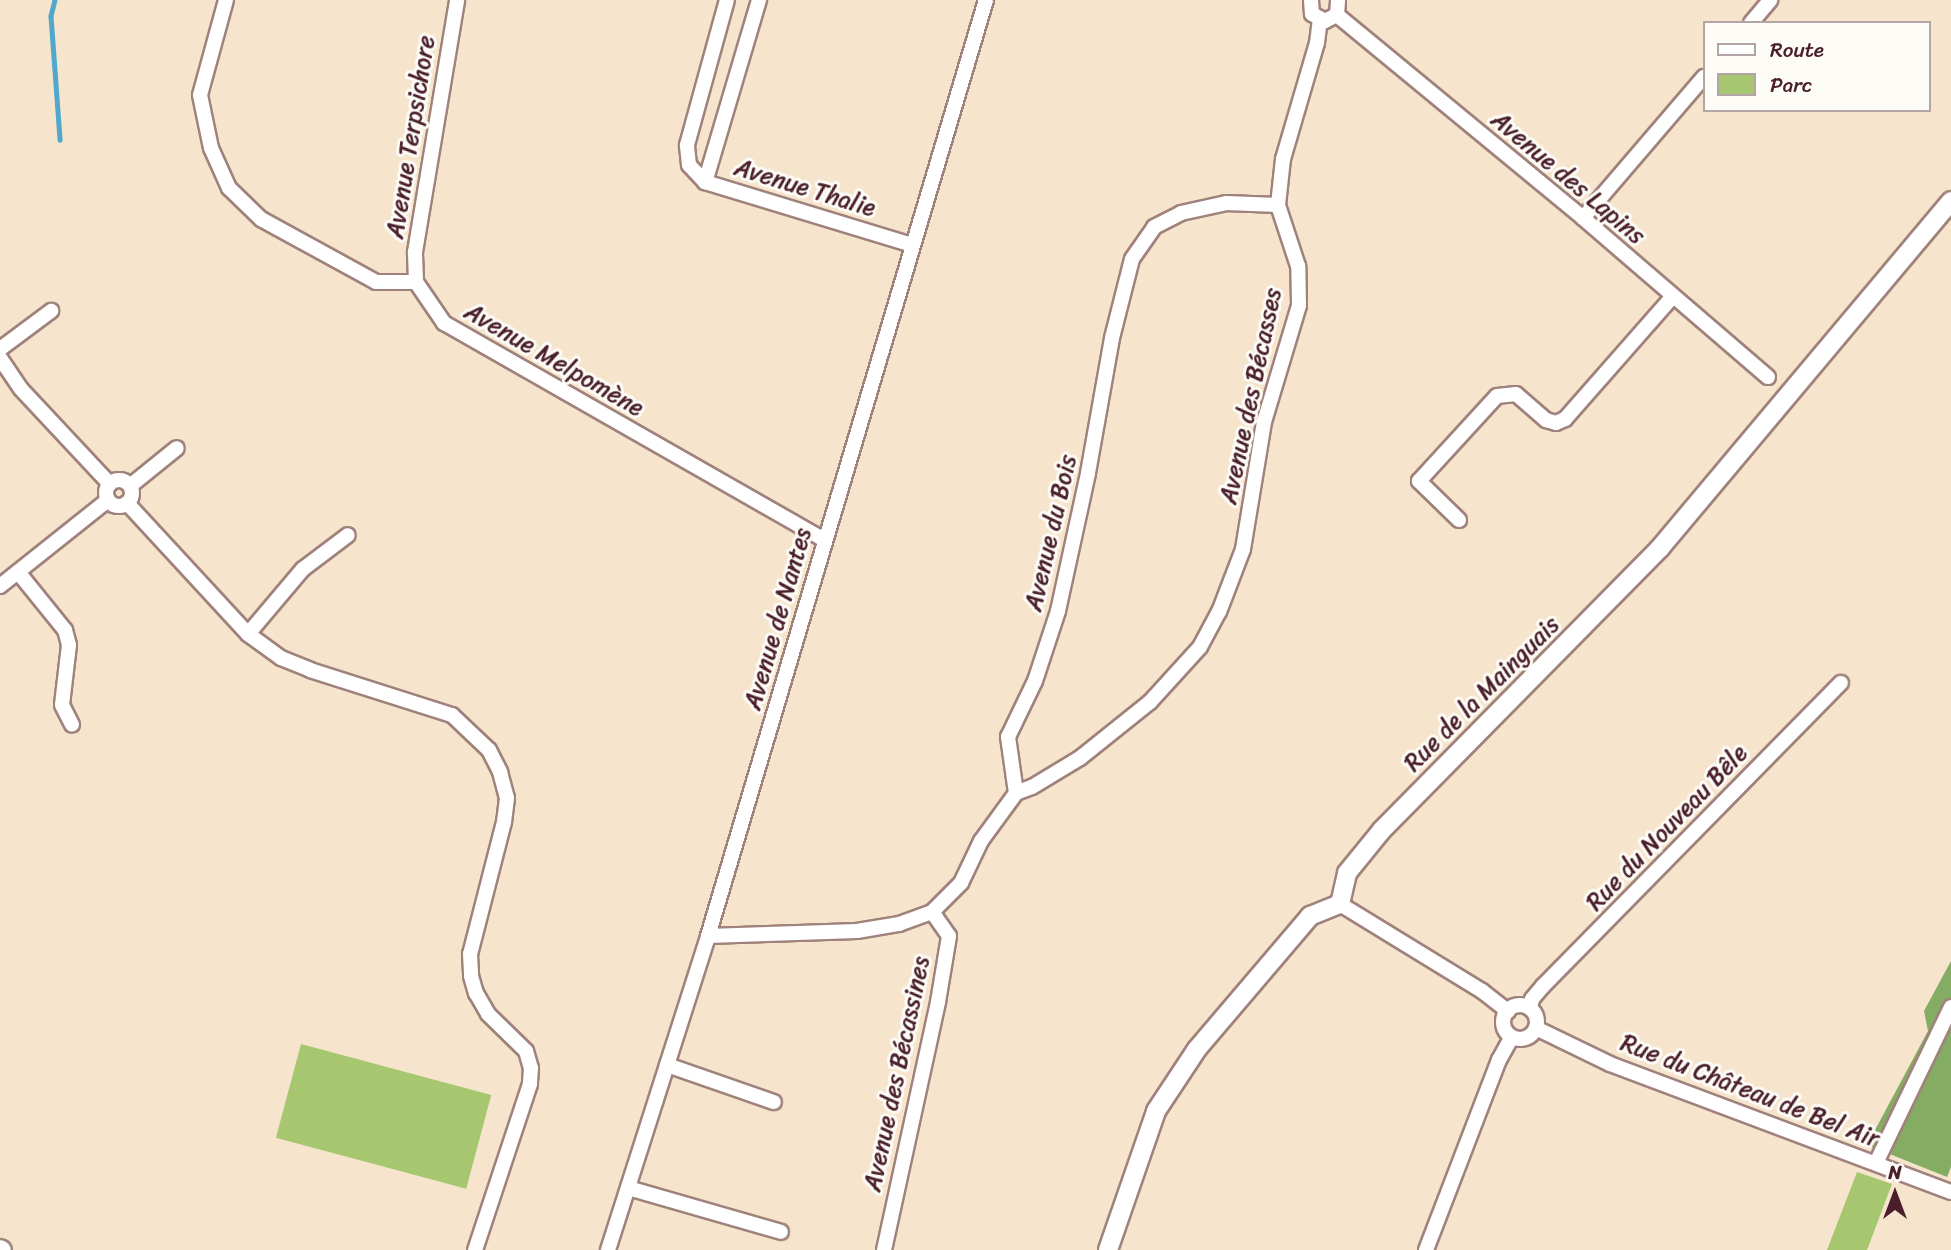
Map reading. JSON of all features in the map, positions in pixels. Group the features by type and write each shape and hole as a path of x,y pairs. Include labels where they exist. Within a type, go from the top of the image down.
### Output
{"street":[{"path":"226,0 200,96 211,148 229,188 261,219 376,282 416,282"},
{"name":"Avenue Terpsichore","path":"416,282 415,251 457,0"},
{"path":"705,182 689,165 687,145 727,0"},
{"name":"Avenue Thalie","path":"760,0 705,182 913,245"},
{"name":"Avenue de Nantes","path":"608,1250 708,936 986,0"},
{"path":"1311,0 1312,14 1320,20 1329,20 1338,7"},
{"path":"1753,21 1770,0"},
{"name":"Avenue des Lapins","path":"1338,7 1768,377"},
{"path":"1278,205 1283,159 1317,43 1320,20"},
{"path":"1583,218 1702,79"},
{"name":"Rue de la Mainguais","path":"1340,904 1347,873 1382,830 1660,548 1951,201"},
{"name":"Avenue du Bois","path":"1016,793 1008,737 1035,681 1058,611 1088,473 1117,312 1132,259 1154,227 1181,213 1226,203 1278,205"},
{"name":"Avenue des Bécasses","path":"1016,793 1032,787 1080,758 1150,702 1200,647 1219,612 1243,549 1264,422 1299,305 1298,266 1278,205"},
{"name":"Avenue Melpomène","path":"416,282 444,323 825,540"},
{"path":"1459,520 1419,481 1497,397 1516,394 1546,420 1556,423 1565,419 1672,297"},
{"path":"0,349 51,311"},
{"path":"0,358 21,389 110,484"},
{"path":"130,486 177,448"},
{"path":"121,480 130,486 132,496 127,503 117,506 108,500 106,492 110,484 121,480"},
{"path":"0,586 108,500"},
{"path":"127,503 248,634 281,658 310,670 452,715 472,730 489,750 500,772 507,798 504,822 470,954 471,976 476,993 488,1014 526,1051 530,1084 475,1250"},
{"path":"248,634 303,569 348,535"},
{"path":"18,572 65,630 69,645 62,705 72,724"},
{"name":"Rue du Nouveau Bêle","path":"1530,1008 1532,999 1544,986 1841,683"},
{"path":"708,936 857,932 899,924 932,912 961,883 981,841 1016,793"},
{"path":"1108,1250 1156,1111 1197,1049 1310,916 1340,904 1482,991 1508,1011"},
{"name":"Avenue des Bécassines","path":"884,1250 938,1002 948,936 932,912"},
{"path":"1521,1005 1530,1008 1536,1017 1536,1028 1528,1037 1512,1037 1504,1025 1508,1011 1521,1005"},
{"path":"1876,1163 1951,1007"},
{"name":"Rue du Château de Bel Air","path":"1536,1028 1610,1064 1951,1192"},
{"path":"1426,1250 1499,1060 1512,1037"},
{"path":"667,1065 774,1102"},
{"path":"628,1188 781,1232"}],"green space":[{"path":"1951,961 1951,1167 1947,1177 1867,1145 1928,1031 1924,1011"},
{"path":"301,1044 491,1095 466,1189 276,1138"},
{"path":"1857,1172 1892,1184 1867,1250 1827,1250"}],"waterway":[{"path":"55,0 51,16 60,140"}]}
